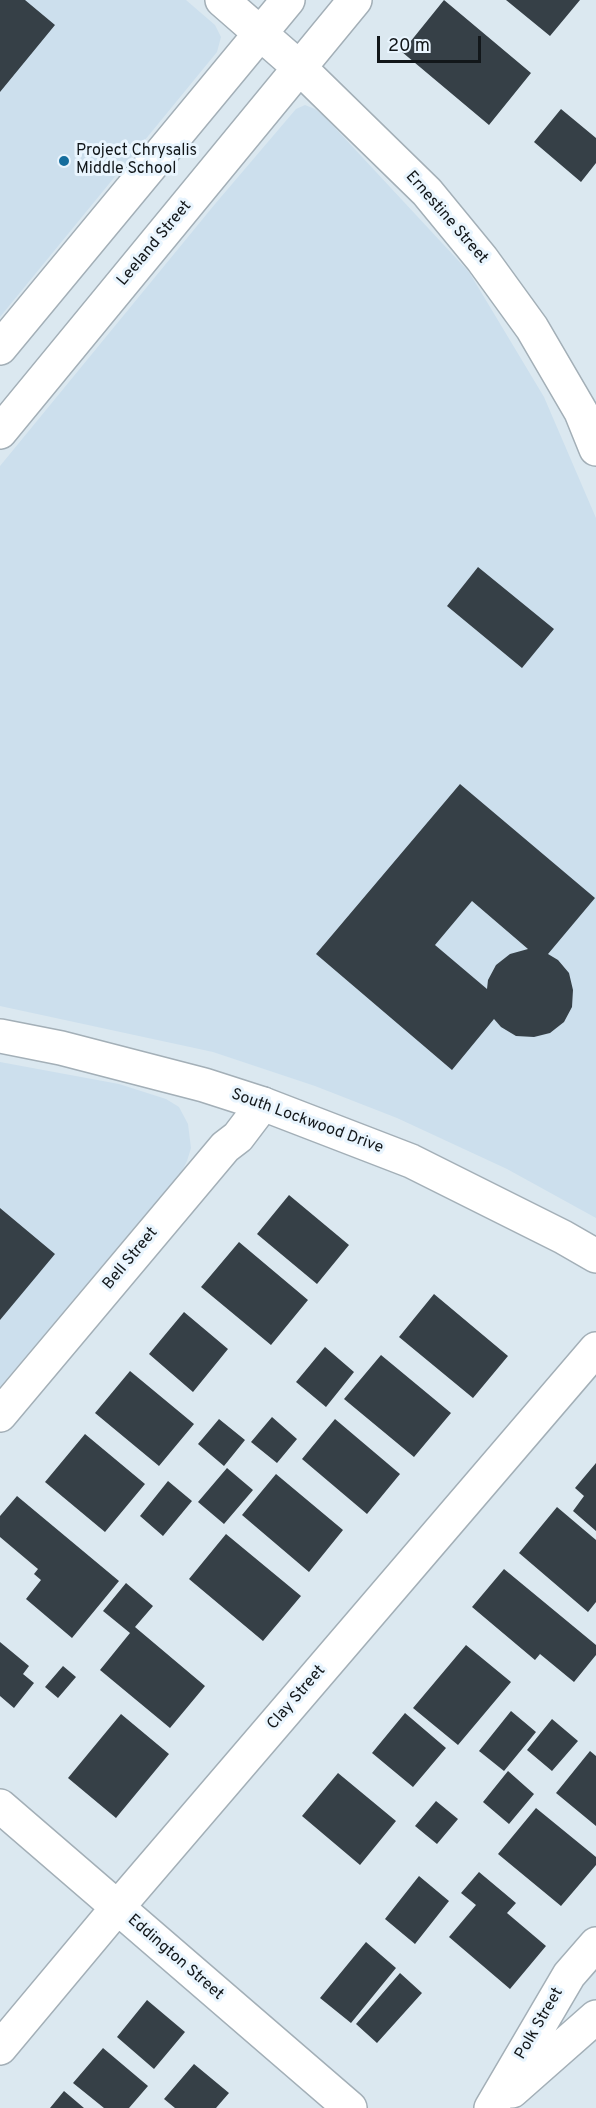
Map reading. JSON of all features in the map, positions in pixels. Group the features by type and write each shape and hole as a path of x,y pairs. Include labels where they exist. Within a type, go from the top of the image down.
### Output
{"main road":[{"name":"Ernestine Street","path":"222,0 301,69 427,192 468,242 591,406 596,449"},
{"path":"0,348 288,0"},
{"name":"Leeland Street","path":"0,432 356,0"},
{"name":"South Lockwood Drive","path":"0,1036 61,1048 204,1085 263,1104 411,1161 563,1237 596,1256"},
{"name":"Bell Street","path":"0,1415 225,1148 238,1137 263,1104"},
{"name":"Clay Street","path":"0,2048 117,1908 596,1349"},
{"name":"Eddington Street","path":"0,1806 350,2108"},
{"name":"Polk Street","path":"492,2108 569,1975 596,1944"},
{"name":"Polk Street","path":"492,2108 596,2017"}],"shaded area":[{"name":"Project Chrysalis Middle School","path":"0,0 186,0 215,25 221,37 217,52 0,317"},
{"path":"305,105 324,116 469,272 544,397 596,518 596,1218 507,1169 397,1118 315,1086 213,1052 0,1006 0,466 215,204 296,109"},
{"path":"0,1062 119,1084 166,1099 179,1107 188,1124 191,1148 182,1171 0,1387"}],"building":[{"path":"0,0 25,0 55,25 0,92"},
{"path":"444,0 531,73 489,125 402,52"},
{"path":"506,0 580,0 550,36"},
{"path":"561,109 596,138 596,163 581,182 534,142"},
{"path":"478,567 554,629 522,668 447,606"},
{"path":"460,784 595,898 548,954 558,960 569,973 573,990 572,1007 564,1022 550,1033 534,1037 516,1036 501,1027 494,1019 452,1070 316,954","holes":["472,901 528,949 510,954 496,965 488,980 487,989 435,945"]},
{"path":"289,1195 349,1245 317,1284 257,1234"},
{"path":"0,1208 55,1254 0,1320"},
{"path":"239,1242 308,1300 271,1345 201,1287"},
{"path":"434,1294 508,1356 473,1398 399,1337"},
{"path":"184,1312 228,1349 193,1392 149,1354"},
{"path":"325,1347 354,1372 326,1407 296,1382"},
{"path":"381,1355 451,1413 414,1457 344,1399"},
{"path":"130,1371 194,1424 159,1466 95,1413"},
{"path":"272,1417 297,1439 277,1463 251,1442"},
{"path":"219,1419 245,1440 224,1466 198,1444"},
{"path":"335,1419 400,1474 367,1514 302,1459"},
{"path":"85,1434 145,1484 105,1532 45,1482"},
{"path":"596,1463 596,1531 573,1511 584,1496 575,1488"},
{"path":"227,1468 253,1490 224,1524 198,1502"},
{"path":"276,1474 343,1530 309,1572 242,1515"},
{"path":"168,1481 192,1501 163,1536 140,1516"},
{"path":"17,1496 119,1581 72,1638 26,1599 41,1580 34,1574 38,1569 0,1537 0,1516"},
{"path":"557,1507 596,1540 596,1602 588,1612 519,1553"},
{"path":"226,1534 301,1596 263,1641 189,1579"},
{"path":"504,1569 596,1645 596,1655 574,1682 540,1654 535,1660 472,1607"},
{"path":"126,1583 153,1606 135,1627 205,1686 170,1728 100,1670 130,1633 103,1611"},
{"path":"0,1642 29,1666 23,1674 34,1683 14,1708 0,1696"},
{"path":"466,1645 511,1682 458,1745 413,1708"},
{"path":"63,1666 76,1677 58,1698 45,1687"},
{"path":"511,1711 536,1732 504,1771 479,1751"},
{"path":"405,1713 446,1748 413,1787 372,1753"},
{"path":"121,1714 169,1754 116,1818 68,1778"},
{"path":"552,1719 578,1741 552,1771 527,1750"},
{"path":"590,1751 596,1756 596,1826 556,1793"},
{"path":"508,1771 534,1794 509,1824 483,1802"},
{"path":"338,1773 396,1821 360,1865 302,1816"},
{"path":"436,1801 458,1819 437,1844 415,1826"},
{"path":"536,1808 596,1857 596,1865 561,1906 498,1854"},
{"path":"479,1872 516,1903 507,1913 546,1946 510,1989 449,1937 476,1905 461,1893"},
{"path":"419,1876 449,1901 415,1944 385,1919"},
{"path":"366,1942 396,1968 351,2023 320,1998"},
{"path":"400,1973 422,1993 377,2043 356,2024"},
{"path":"147,2000 185,2032 154,2069 117,2037"},
{"path":"103,2048 148,2086 129,2108 104,2108 73,2083"},
{"path":"194,2064 229,2093 216,2108 175,2108 164,2099"},
{"path":"64,2091 84,2108 50,2108"}],"place":[{"name":"Project Chrysalis Middle School","path":"64,161"}]}
